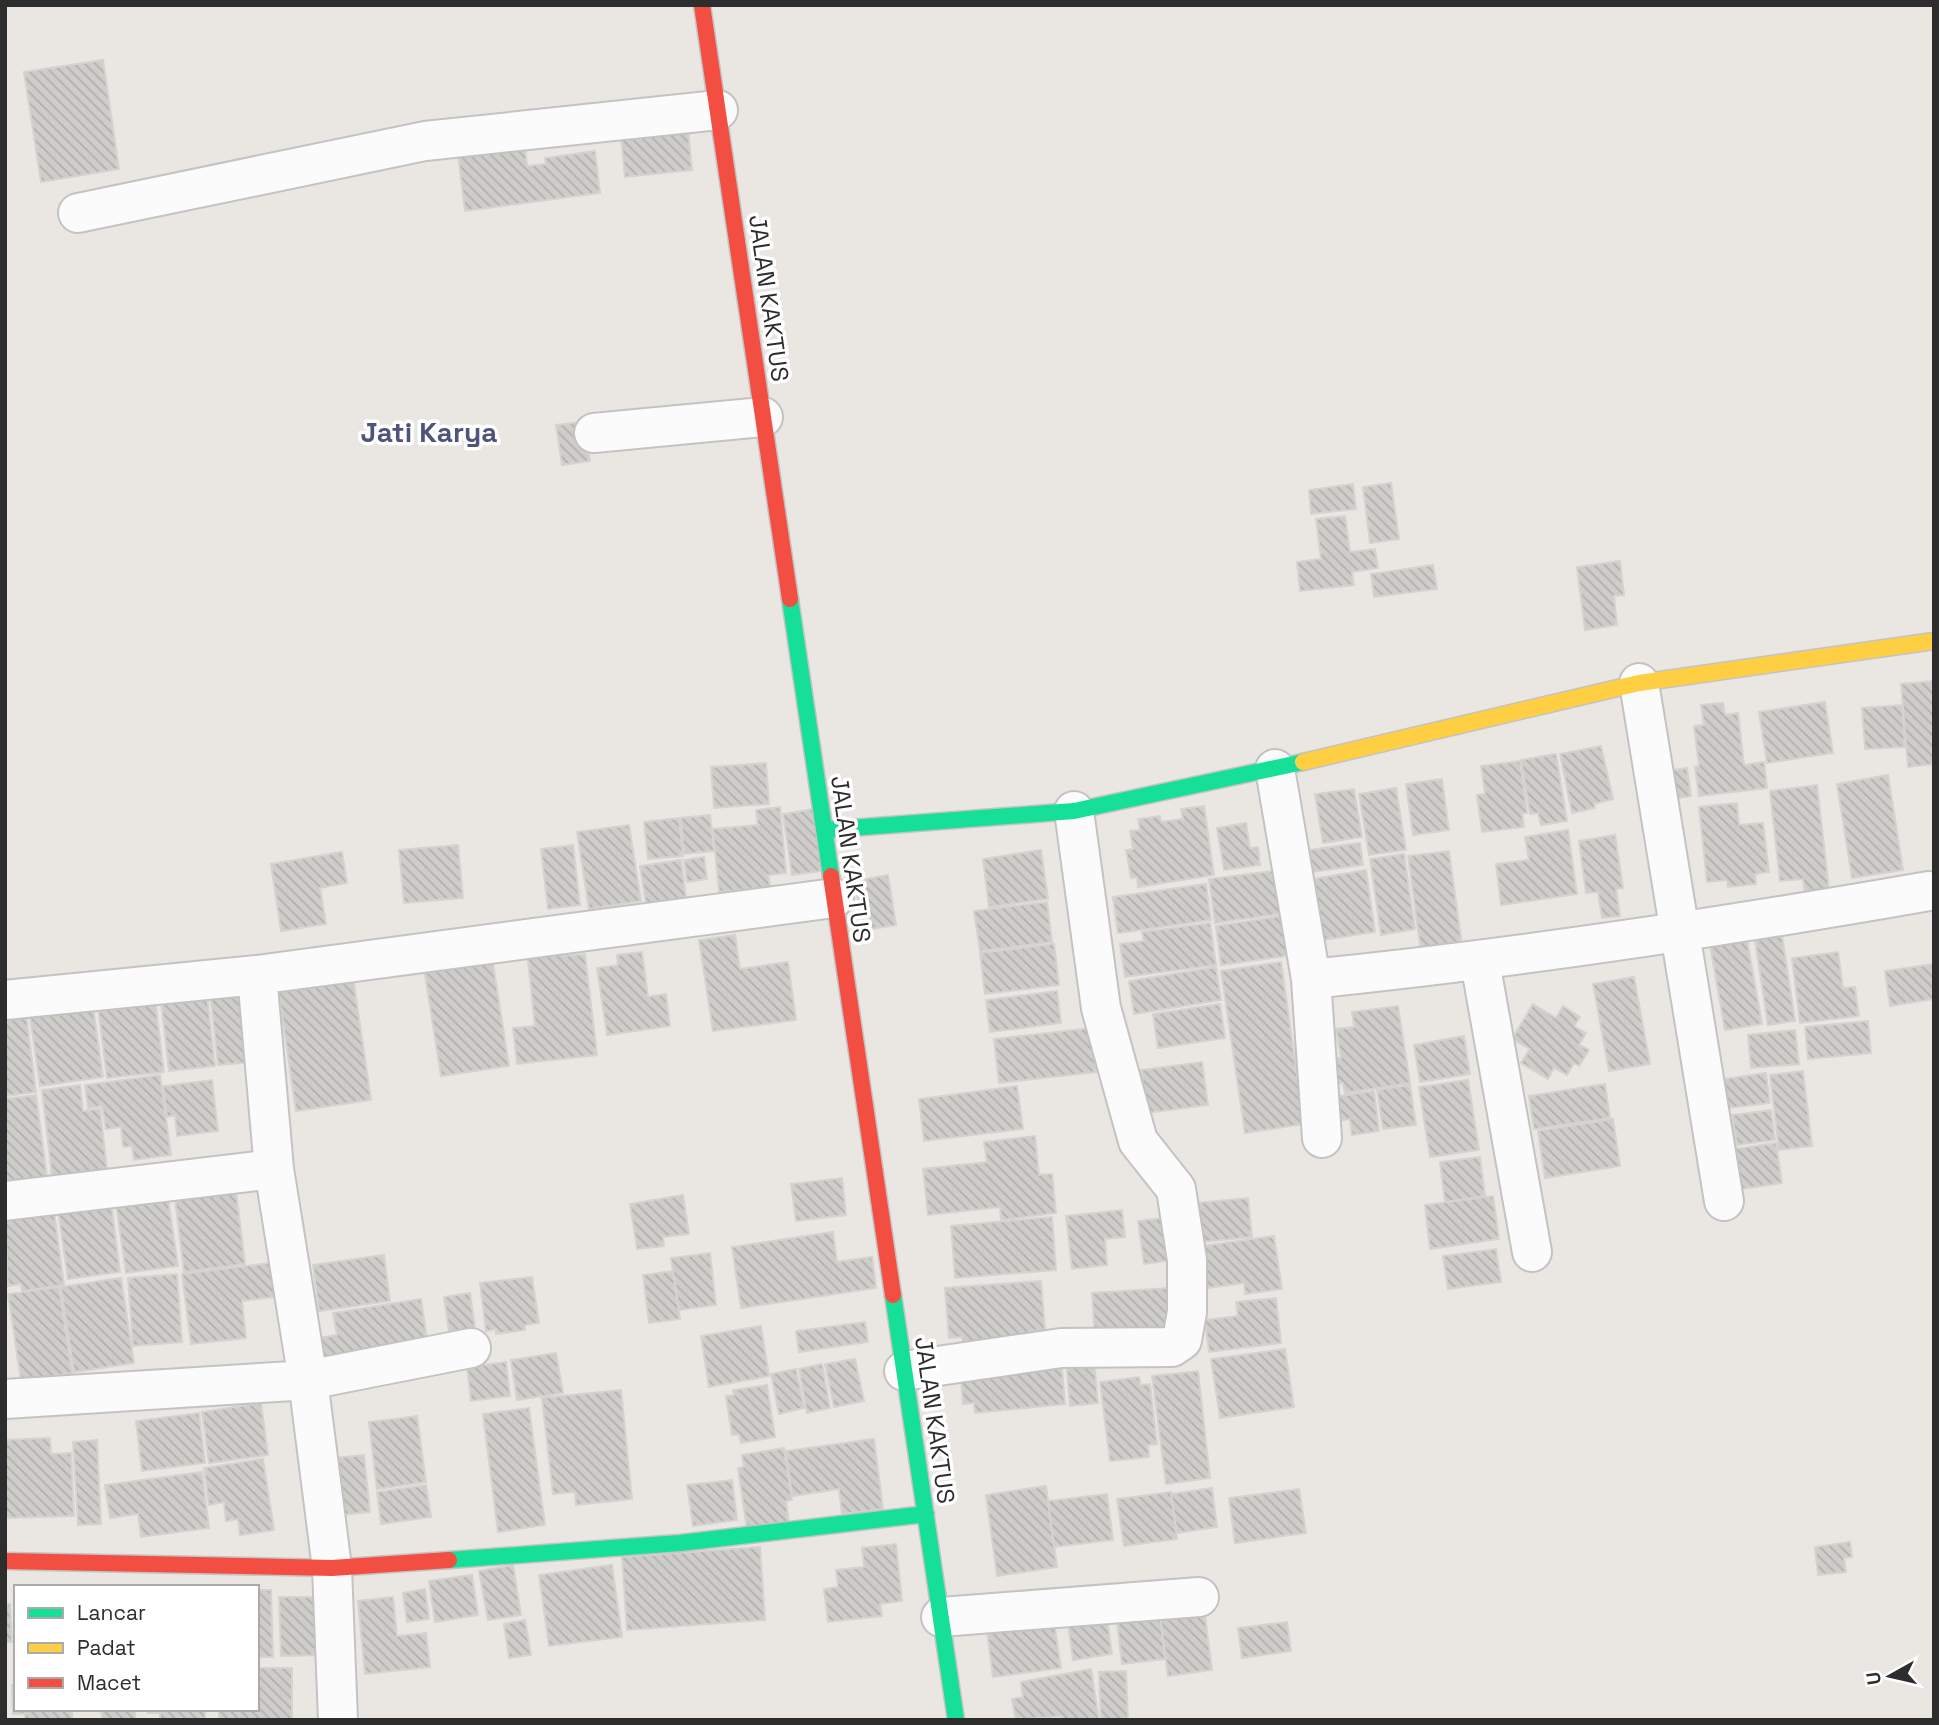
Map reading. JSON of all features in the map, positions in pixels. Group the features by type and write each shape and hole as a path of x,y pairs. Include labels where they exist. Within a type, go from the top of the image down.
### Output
{"street":[{"name":"JALAN KAKTUS","path":"702,5 956,1720"},
{"path":"78,213 425,141 718,110"},
{"path":"594,433 763,417"},
{"path":"824,830 1074,811 1275,769 1639,683 1934,641"},
{"path":"1639,683 1724,1201"},
{"path":"1275,769 1311,979 1322,1138"},
{"path":"904,1371 1061,1349 1172,1347 1182,1340 1187,1312 1187,1260 1176,1189 1138,1141 1101,1008 1074,811"},
{"path":"1311,979 1480,962 1679,934 1929,891"},
{"path":"5,1000 257,975 834,898"},
{"path":"1480,962 1532,1252"},
{"path":"257,975 274,1169 308,1380 332,1568 338,1720"},
{"path":"5,1201 274,1169"},
{"path":"5,1399 308,1380 471,1348"},
{"path":"5,1561 332,1568 680,1544 926,1514"},
{"path":"941,1617 1199,1597"}],"building":[{"path":"103,60 119,169 41,182 24,72"},
{"path":"688,129 692,170 625,177 621,136"},
{"path":"524,137 527,166 546,164 545,158 595,151 600,193 465,211 457,146"},
{"path":"583,422 590,461 562,465 556,425"},
{"path":"1391,483 1399,539 1370,543 1363,487"},
{"path":"1353,484 1356,509 1311,514 1309,490"},
{"path":"1345,516 1350,552 1375,549 1378,568 1352,572 1354,585 1300,591 1297,562 1321,559 1316,519"},
{"path":"1620,561 1624,595 1614,596 1617,625 1585,630 1577,567"},
{"path":"1433,565 1437,589 1374,597 1371,574"},
{"path":"1934,681 1934,764 1908,767 1901,684"},
{"path":"1825,702 1833,753 1767,763 1759,712"},
{"path":"1723,703 1725,715 1738,713 1744,765 1764,762 1767,788 1699,796 1695,767 1699,766 1694,726 1704,725 1701,705"},
{"path":"1902,705 1905,747 1865,749 1862,708"},
{"path":"1601,746 1613,799 1594,804 1595,808 1572,813 1560,754"},
{"path":"1556,754 1567,821 1541,825 1538,813 1530,814 1521,760"},
{"path":"1520,761 1527,813 1522,814 1524,827 1482,832 1477,795 1485,794 1481,766"},
{"path":"766,763 769,804 714,808 711,767"},
{"path":"1687,768 1691,796 1672,799 1668,771"},
{"path":"1888,775 1903,870 1852,878 1837,784"},
{"path":"1442,779 1449,830 1413,835 1406,784"},
{"path":"1817,785 1829,890 1805,893 1803,879 1780,881 1770,791"},
{"path":"1396,788 1406,850 1369,855 1359,794"},
{"path":"1354,789 1362,837 1323,843 1315,794"},
{"path":"1737,803 1739,825 1763,823 1769,872 1755,874 1756,884 1728,887 1727,880 1707,882 1699,807"},
{"path":"1204,806 1214,875 1138,887 1137,877 1131,878 1126,850 1133,849 1130,831 1140,830 1138,819 1160,816 1161,822 1183,819 1181,809"},
{"path":"780,807 786,873 768,875 770,887 719,892 713,829 758,825 756,810"},
{"path":"820,808 829,870 792,875 783,814"},
{"path":"710,815 714,851 684,854 681,818"},
{"path":"679,818 683,856 648,859 644,822"},
{"path":"1246,823 1250,848 1258,847 1260,865 1224,870 1217,828"},
{"path":"629,825 641,901 589,909 577,832"},
{"path":"1568,830 1577,894 1501,905 1496,864 1529,860 1525,837"},
{"path":"1615,835 1623,888 1616,889 1620,916 1602,918 1598,892 1586,893 1579,841"},
{"path":"1360,843 1363,865 1304,873 1301,851"},
{"path":"458,845 463,898 404,903 399,850"},
{"path":"573,845 580,905 548,909 541,849"},
{"path":"1041,850 1048,899 989,907 983,859"},
{"path":"1449,851 1462,946 1421,952 1408,856"},
{"path":"342,852 347,883 320,888 326,924 281,931 271,864"},
{"path":"1404,854 1415,929 1381,935 1370,859"},
{"path":"704,857 707,879 687,882 684,860"},
{"path":"681,860 686,898 646,904 640,866"},
{"path":"1287,869 1293,912 1215,923 1209,879"},
{"path":"1366,870 1375,932 1316,941 1307,880"},
{"path":"888,875 896,925 871,929 867,906 859,907 855,881"},
{"path":"1206,884 1211,920 1118,933 1113,897"},
{"path":"1047,902 1052,942 980,951 974,911"},
{"path":"1295,914 1301,954 1221,965 1216,926"},
{"path":"1210,923 1216,965 1125,977 1120,944 1144,941 1142,932"},
{"path":"735,935 740,969 788,962 796,1020 713,1031 699,940"},
{"path":"1782,936 1795,1021 1768,1025 1755,940"},
{"path":"1747,940 1762,1024 1725,1030 1710,945"},
{"path":"1054,944 1059,985 985,994 980,953"},
{"path":"561,948 563,956 585,954 597,1055 517,1064 513,1028 535,1026 527,951"},
{"path":"642,952 648,997 666,994 670,1026 607,1035 597,968 618,965 617,955"},
{"path":"1838,952 1843,988 1855,987 1859,1016 1800,1023 1792,958"},
{"path":"492,957 509,1066 441,1076 424,968"},
{"path":"1281,962 1304,1124 1245,1133 1221,971"},
{"path":"1934,964 1934,999 1890,1006 1885,971"},
{"path":"1216,967 1221,1000 1134,1014 1129,981"},
{"path":"352,970 371,1100 296,1111 277,980"},
{"path":"1634,977 1650,1064 1609,1071 1593,984"},
{"path":"245,978 253,1062 218,1065 209,982"},
{"path":"206,986 215,1066 169,1071 160,992"},
{"path":"154,991 164,1072 107,1078 97,999"},
{"path":"1057,991 1061,1023 990,1032 986,1000"},
{"path":"92,1000 103,1077 40,1086 28,1003"},
{"path":"1220,1004 1225,1038 1158,1048 1153,1014"},
{"path":"1533,1004 1556,1018 1563,1006 1580,1017 1574,1026 1586,1033 1579,1045 1589,1050 1579,1066 1574,1063 1567,1075 1554,1068 1548,1079 1521,1063 1530,1049 1512,1039"},
{"path":"25,1005 36,1092 5,1096 5,1007"},
{"path":"1398,1006 1410,1083 1345,1093 1343,1083 1330,1085 1326,1060 1341,1058 1336,1029 1354,1027 1352,1012"},
{"path":"1868,1021 1871,1053 1808,1059 1805,1027"},
{"path":"1091,1028 1096,1072 999,1083 994,1039"},
{"path":"1795,1030 1799,1064 1751,1068 1748,1035"},
{"path":"1464,1036 1470,1074 1420,1082 1414,1045"},
{"path":"1202,1062 1208,1105 1147,1113 1141,1070"},
{"path":"1803,1071 1812,1146 1779,1150 1770,1075"},
{"path":"1766,1073 1770,1103 1728,1108 1724,1079"},
{"path":"160,1075 171,1155 134,1160 132,1146 123,1147 121,1127 106,1129 102,1106 88,1108 85,1085"},
{"path":"212,1080 218,1131 177,1136 175,1115 167,1117 163,1086"},
{"path":"1468,1080 1479,1150 1430,1157 1419,1087"},
{"path":"1605,1084 1610,1118 1534,1129 1529,1096"},
{"path":"80,1085 83,1111 100,1109 107,1169 52,1176 42,1090"},
{"path":"1410,1085 1416,1125 1383,1129 1377,1090"},
{"path":"1017,1086 1023,1129 924,1141 919,1099"},
{"path":"1374,1091 1379,1131 1352,1135 1350,1119 1329,1122 1326,1098"},
{"path":"36,1095 47,1177 5,1182 5,1099"},
{"path":"1771,1110 1775,1140 1737,1145 1732,1115"},
{"path":"1613,1119 1620,1166 1545,1178 1538,1131"},
{"path":"1035,1136 1039,1175 1052,1174 1056,1213 1001,1220 1000,1207 928,1215 923,1169 987,1162 984,1142"},
{"path":"1776,1143 1782,1183 1741,1189 1735,1149"},
{"path":"1480,1157 1485,1196 1445,1202 1440,1162"},
{"path":"842,1178 846,1215 796,1221 791,1184"},
{"path":"235,1183 245,1264 184,1272 174,1191"},
{"path":"114,1191 168,1198 178,1266 126,1273"},
{"path":"683,1195 689,1234 663,1237 664,1246 637,1249 630,1204"},
{"path":"1493,1196 1499,1239 1430,1249 1425,1205"},
{"path":"1248,1198 1252,1237 1191,1243 1187,1204"},
{"path":"111,1202 120,1272 68,1279 58,1210"},
{"path":"53,1204 64,1285 22,1291 21,1284 8,1286 5,1211"},
{"path":"1122,1210 1125,1237 1105,1239 1107,1265 1072,1269 1066,1216"},
{"path":"1052,1217 1056,1270 955,1278 951,1226"},
{"path":"1170,1217 1176,1260 1144,1264 1138,1221"},
{"path":"833,1232 837,1262 872,1257 876,1288 741,1308 732,1247"},
{"path":"1274,1236 1282,1289 1245,1294 1244,1283 1207,1288 1202,1246"},
{"path":"1496,1249 1501,1282 1448,1289 1443,1256"},
{"path":"710,1253 716,1305 679,1310 671,1258"},
{"path":"384,1255 390,1301 319,1311 313,1265"},
{"path":"279,1262 283,1296 242,1301 246,1338 191,1344 182,1274"},
{"path":"673,1271 680,1319 649,1323 643,1275"},
{"path":"177,1274 182,1342 133,1346 128,1278"},
{"path":"532,1277 539,1323 525,1325 525,1330 496,1334 496,1329 486,1331 480,1283"},
{"path":"121,1278 134,1363 74,1372 61,1287"},
{"path":"1041,1281 1045,1330 1029,1331 1030,1347 963,1352 962,1337 949,1338 945,1288"},
{"path":"59,1287 72,1373 21,1381 8,1294"},
{"path":"1168,1288 1171,1333 1095,1338 1092,1293"},
{"path":"470,1293 477,1342 451,1346 444,1297"},
{"path":"1276,1298 1281,1343 1209,1352 1205,1320 1238,1316 1236,1302"},
{"path":"421,1299 429,1353 322,1370 318,1338 337,1335 333,1313"},
{"path":"865,1322 868,1342 799,1352 796,1331"},
{"path":"761,1326 769,1376 709,1387 701,1336"},
{"path":"1285,1349 1294,1407 1220,1418 1211,1359"},
{"path":"556,1353 563,1393 517,1400 511,1360"},
{"path":"1061,1357 1065,1404 975,1413 974,1403 963,1404 961,1379"},
{"path":"855,1359 864,1401 834,1407 825,1364"},
{"path":"1094,1359 1098,1403 1070,1406 1066,1361"},
{"path":"506,1362 510,1396 471,1401 467,1367"},
{"path":"822,1364 830,1408 807,1413 799,1369"},
{"path":"796,1369 804,1408 779,1414 771,1374"},
{"path":"1198,1371 1210,1478 1166,1484 1152,1376"},
{"path":"1139,1377 1141,1385 1150,1384 1157,1444 1148,1445 1149,1457 1110,1461 1100,1382"},
{"path":"767,1385 775,1437 741,1443 739,1434 732,1435 726,1396 734,1395 733,1390"},
{"path":"621,1390 632,1499 576,1505 575,1492 553,1494 542,1398"},
{"path":"261,1403 268,1455 209,1463 202,1412"},
{"path":"529,1408 545,1525 498,1532 483,1414"},
{"path":"199,1413 205,1463 142,1471 136,1421"},
{"path":"417,1416 426,1482 377,1489 369,1422"},
{"path":"50,1438 51,1454 71,1453 74,1516 5,1518 5,1440"},
{"path":"874,1439 883,1509 842,1514 839,1489 792,1496 786,1451"},
{"path":"97,1440 101,1524 78,1525 73,1442"},
{"path":"784,1448 792,1500 786,1501 789,1523 747,1529 738,1468 744,1467 742,1455"},
{"path":"364,1455 370,1512 341,1515 335,1458"},
{"path":"263,1459 274,1530 240,1535 238,1519 226,1521 224,1502 209,1505 204,1468"},
{"path":"202,1472 209,1528 141,1537 138,1514 110,1518 105,1485"},
{"path":"732,1480 737,1520 693,1526 687,1485"},
{"path":"426,1485 431,1517 381,1524 377,1492"},
{"path":"1046,1486 1057,1567 997,1576 986,1495"},
{"path":"1212,1488 1217,1527 1177,1533 1171,1494"},
{"path":"1299,1489 1306,1533 1235,1543 1229,1498"},
{"path":"1171,1492 1177,1539 1124,1546 1117,1499"},
{"path":"1107,1494 1113,1540 1054,1547 1048,1501"},
{"path":"1850,1542 1852,1557 1844,1558 1846,1572 1818,1575 1815,1547"},
{"path":"896,1544 902,1601 880,1604 882,1616 828,1622 824,1589 838,1587 836,1570 864,1567 862,1548"},
{"path":"760,1547 765,1620 627,1630 622,1557"},
{"path":"513,1565 521,1615 488,1620 479,1571"},
{"path":"612,1565 622,1637 549,1646 539,1575"},
{"path":"472,1575 478,1615 435,1622 429,1581"},
{"path":"425,1589 429,1619 407,1622 403,1593"},
{"path":"259,1590 271,1590 273,1657 259,1657"},
{"path":"279,1597 324,1597 326,1655 281,1656"},
{"path":"393,1597 397,1636 426,1633 430,1667 365,1674 358,1601"},
{"path":"5,1604 10,1604 12,1642 5,1642"},
{"path":"1204,1608 1212,1670 1168,1676 1160,1615"},
{"path":"1053,1615 1061,1668 993,1677 986,1623"},
{"path":"1160,1616 1165,1659 1122,1664 1117,1622"},
{"path":"1107,1618 1112,1654 1073,1660 1068,1623"},
{"path":"525,1620 531,1655 509,1658 504,1624"},
{"path":"1287,1622 1291,1651 1242,1658 1238,1628"},
{"path":"259,1668 292,1668 292,1720 219,1720 219,1711 259,1711"},
{"path":"1091,1669 1099,1720 1063,1720 1062,1716 1016,1720 1012,1699 1023,1697 1021,1682"},
{"path":"1126,1671 1128,1719 1101,1720 1099,1672"},
{"path":"14,1685 14,1711 72,1711 72,1720 25,1720 25,1714 13,1714"},
{"path":"97,1711 135,1711 135,1720 102,1720 102,1712"},
{"path":"205,1711 205,1720 160,1720 160,1713 148,1713"}],"traffic: fast":[{"path":"790,599 831,876"},
{"path":"824,830 1074,811 1303,762"},
{"path":"893,1295 956,1720"},
{"path":"449,1560 680,1543 926,1514"}],"traffic: slow":[{"path":"1303,762 1639,683 1934,641"}],"traffic: jam":[{"path":"702,5 790,599"},
{"path":"831,876 893,1295"},
{"path":"5,1561 332,1568 449,1560"}],"district":[{"name":"Jati Karya","path":"429,432"}]}
